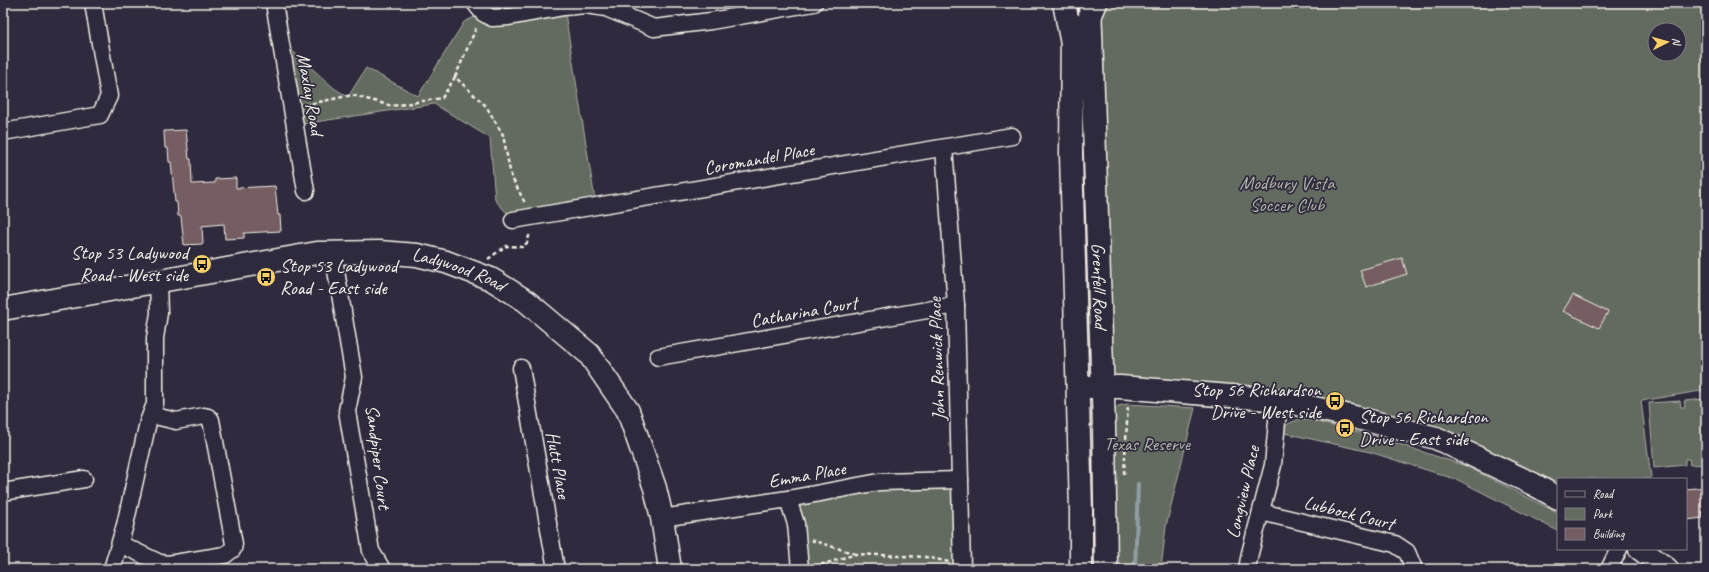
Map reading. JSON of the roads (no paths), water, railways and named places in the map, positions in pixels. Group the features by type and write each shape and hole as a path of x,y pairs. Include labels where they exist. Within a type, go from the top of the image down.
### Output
{"street":[{"path":"3,132 100,115 109,96 93,3"},
{"name":"Maxlay Road","path":"274,3 306,191"},
{"path":"479,8 492,18 509,17 564,7 586,5 607,6 654,28 711,21 814,3"},
{"path":"1064,3 1072,44"},
{"name":"Grenfell Road","path":"1072,3 1071,155 1081,510 1081,569"},
{"name":"Grenfell Road","path":"1092,8 1103,387 1106,569"},
{"name":"Coromandel Place","path":"513,220 1012,136"},
{"name":"John Renwick Place","path":"944,148 956,305 960,480 957,566"},
{"name":"Ladywood Road","path":"3,309 317,253 379,252 417,255 446,262 491,279 526,300 590,354 628,410 655,488 662,518 670,569"},
{"name":"Sandpiper Court","path":"333,253 354,377 347,411 371,551 382,569"},
{"path":"112,569 114,557 120,544 148,422 154,404 155,338 159,313 158,281"},
{"name":"Catharina Court","path":"658,357 956,305"},
{"name":"Hutt Place","path":"521,368 556,569"},
{"path":"1078,387 1103,387 1279,400 1436,438 1533,484 1557,497"},
{"name":"Longview Place","path":"1247,569 1250,552 1273,465 1279,400"},
{"path":"120,544 160,563 168,564 225,555 233,549 234,544 211,420 208,416 176,421 151,416"},
{"path":"3,492 84,479"},
{"name":"Emma Place","path":"662,518 788,499 879,482 960,480"},
{"path":"788,499 807,568"},
{"name":"Lubbock Court","path":"1261,512 1395,544 1407,552 1414,569"},
{"path":"1609,569 1618,550"},
{"path":"1641,550 1667,569"}],"waterway":[{"path":"1135,569 1138,484"}],"place":[{"name":"Stop 53 Ladywood Road - West side","path":"202,264"},
{"name":"Stop 53 Ladywood Road - East side","path":"266,277"},
{"name":"Stop 56 Richardson Drive - West side","path":"1335,401"},
{"name":"Stop 56 Richardson Drive - East side","path":"1345,428"}],"park label":[{"name":"Modbury Vista Soccer Club","path":"1287,194"},
{"name":"Texas Reserve","path":"1147,444"}]}
